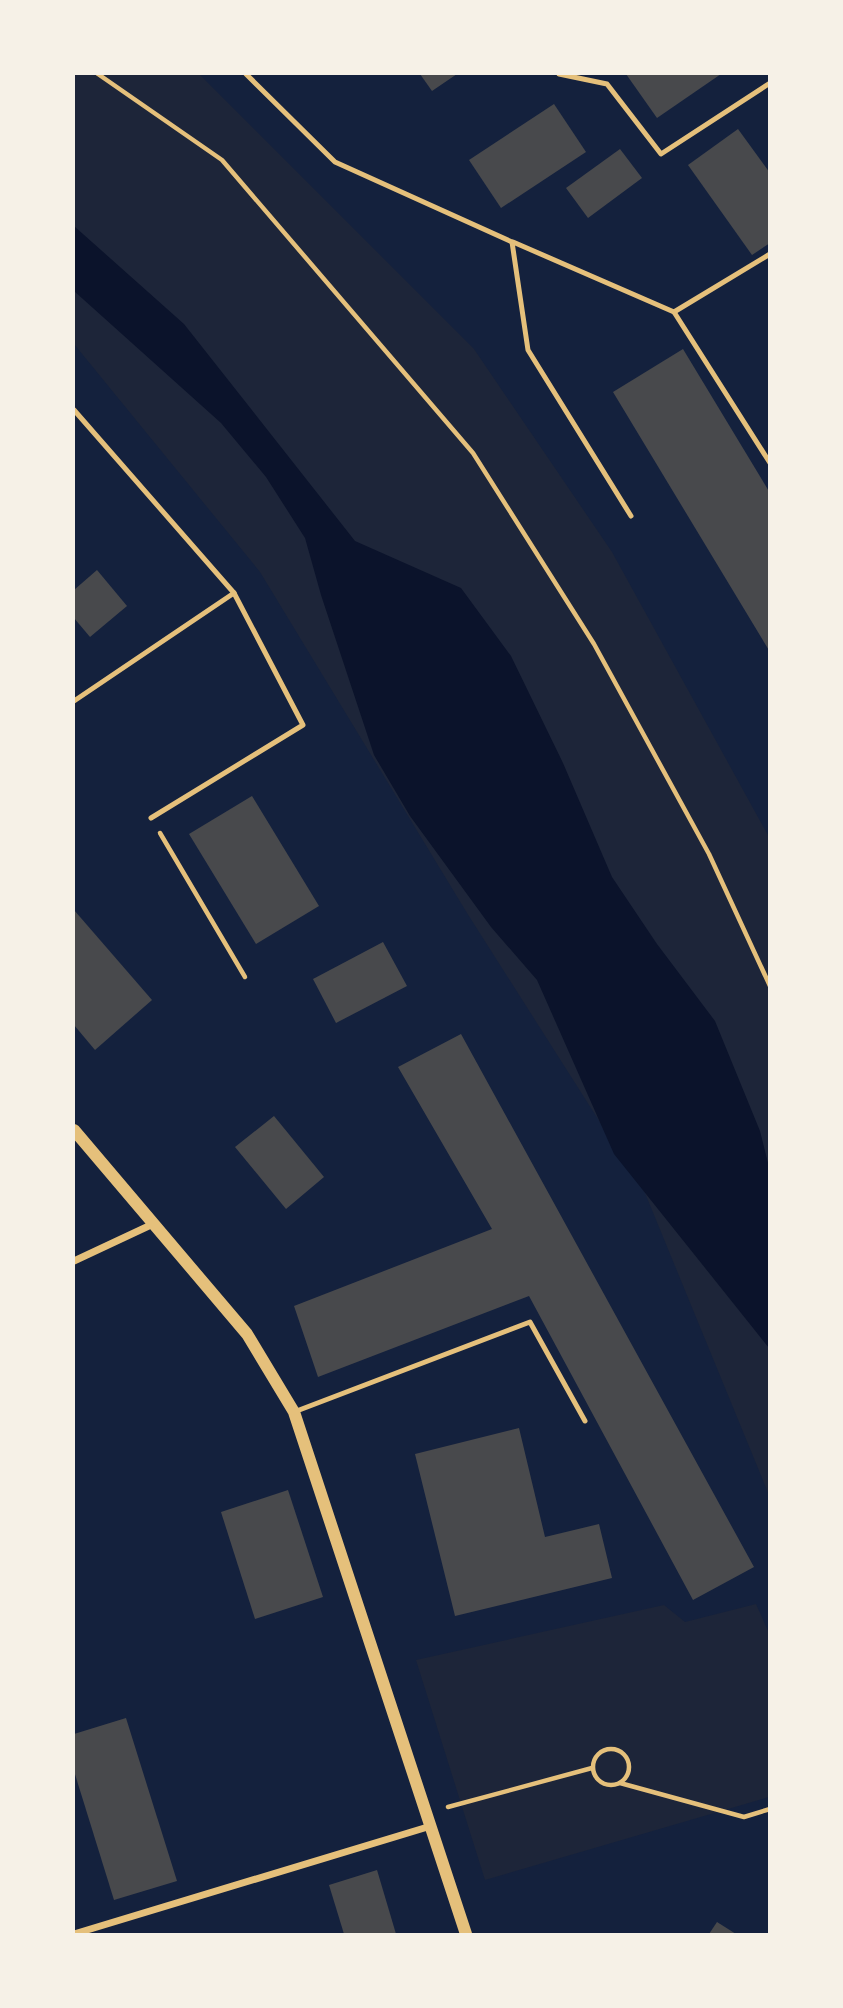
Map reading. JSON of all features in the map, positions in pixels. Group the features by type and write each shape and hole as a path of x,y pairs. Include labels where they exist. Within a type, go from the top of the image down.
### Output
{"street":[{"path":"74,1130 247,1334 294,1412 466,1934"},
{"path":"74,1261 153,1224"},
{"path":"74,1934 429,1820"}],"lane":[{"path":"246,74 335,162 674,312 769,463"},
{"path":"559,74 607,84 661,155 769,83"},
{"path":"513,243 528,350 631,516"},
{"path":"674,312 769,254"},
{"path":"74,411 234,593 303,726 151,818"},
{"path":"74,701 234,593"},
{"path":"294,1412 530,1322 585,1421"}],"path":[{"path":"97,74 222,160 473,453 594,644 709,854 769,986"},
{"path":"151,818 245,976"},
{"path":"606,1749 618,1750 626,1758 629,1769 620,1783 613,1786 601,1783 592,1768 593,1762 606,1749"},
{"path":"429,1820 592,1768"},
{"path":"620,1783 744,1817 769,1809"}],"shaded area":[{"path":"74,74 199,74 474,349 612,552 769,837 769,1495 645,1193 467,913 260,572 74,344"},
{"path":"74,226 184,324 355,541 461,588 511,656 563,763 612,877 657,944 715,1021 760,1131 769,1167 769,1348 614,1154 537,980 491,927 410,816 374,755 305,538 266,477 221,423 74,291"},
{"path":"756,1604 769,1633 769,1797 485,1880 416,1660 664,1605 685,1622"}],"building":[{"path":"420,74 457,74 432,91"},
{"path":"626,74 721,74 657,118"},
{"path":"554,104 586,152 501,208 469,160"},
{"path":"738,129 770,173 770,243 752,255 688,165"},
{"path":"620,149 642,178 588,218 566,188"},
{"path":"683,349 770,493 770,652 613,392"},
{"path":"97,570 127,606 90,637 74,618 74,590"},
{"path":"252,796 319,906 256,944 189,834"},
{"path":"74,910 152,1000 95,1050 74,1025"},
{"path":"383,942 407,986 336,1023 313,979"},
{"path":"461,1034 754,1567 693,1600 529,1296 318,1377 294,1306 492,1229 398,1067"},
{"path":"274,1116 324,1177 286,1209 235,1147"},
{"path":"519,1428 545,1537 599,1524 612,1578 455,1616 415,1454"},
{"path":"288,1490 323,1597 255,1619 221,1512"},
{"path":"126,1718 177,1881 114,1900 74,1771 74,1734"},
{"path":"377,1870 396,1934 344,1934 329,1885"},
{"path":"717,1922 736,1934 709,1934"}]}
